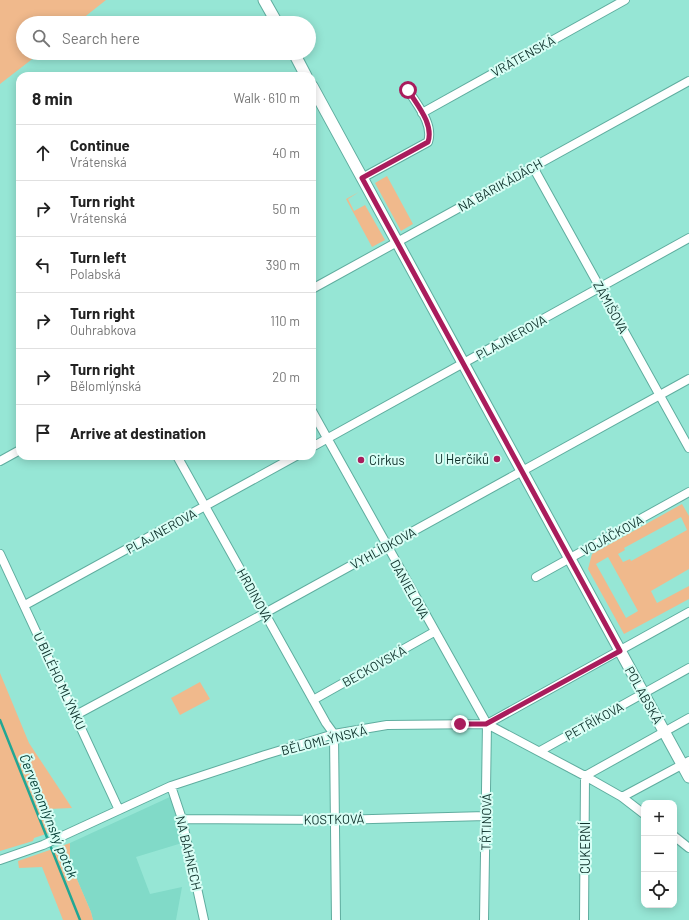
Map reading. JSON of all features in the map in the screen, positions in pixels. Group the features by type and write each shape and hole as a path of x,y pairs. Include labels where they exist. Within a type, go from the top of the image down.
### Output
{"street":[{"path":"264,0 273,16"},
{"name":"VRÁTENSKÁ","path":"422,113 625,0"},
{"path":"298,60 304,72"},
{"name":"NA BARIKÁDÁCH","path":"316,287 689,82"},
{"path":"362,178 428,142 431,134 422,113 408,90"},
{"name":"POLABSKÁ","path":"316,93 664,732 686,763 689,777"},
{"name":"ZÁMIŠOVA","path":"533,167 689,448"},
{"name":"PLAJNEROVA","path":"316,445 689,238"},
{"name":"VYHLÍDKOVA","path":"76,715 265,613 689,379"},
{"name":"DANIELOVA","path":"316,418 486,724"},
{"path":"0,461 16,452"},
{"name":"HRDINOVA","path":"179,460 334,734"},
{"name":"PLAJNEROVA","path":"25,606 289,460"},
{"name":"VOJÁČKOVA","path":"536,577 689,492"},
{"name":"U BÍLÉHO MLÝNKU","path":"0,554 119,810"},
{"path":"486,724 689,612"},
{"name":"BECKOVSKÁ","path":"314,700 434,632"},
{"name":"PETŘÍKOVA","path":"540,751 689,668"},
{"path":"585,776 689,718"},
{"name":"BĚLOMLÝNSKÁ","path":"0,860 43,844 171,786 334,734 387,725 486,724 540,751 585,776 622,797 641,812"},
{"name":"TŘTINOVÁ","path":"484,920 486,724"},
{"path":"334,734 336,920"},
{"path":"622,797 686,763"},
{"name":"CUKERNÍ","path":"584,920 585,776"},
{"name":"NA BAHNECH","path":"171,786 182,819 204,920"},
{"name":"KOSTKOVÁ","path":"182,819 335,820 486,816"},
{"path":"677,838 689,848"}],"shaded area":[{"path":"0,0 106,0 86,16 16,16 16,60 31,60 0,84"},
{"path":"387,176 413,224 401,231 375,183"},
{"path":"359,192 348,199 354,211 365,205 385,240 372,247 346,199"},
{"path":"682,504 689,516 689,569 651,591 657,603 689,586 689,599 624,634 588,569 592,554","holes":["681,517 687,530 633,560 631,561 630,559 623,562 618,554 625,550 624,548","608,557 638,611 626,618 596,564"]},
{"path":"0,673 29,743 72,808 49,809 52,832 34,838 33,841 0,851"},
{"path":"200,682 210,699 180,715 171,698"},
{"path":"172,796 178,818 182,843 136,857 150,894 182,887 176,920 93,920 70,863 70,843"},
{"path":"70,843 70,863 93,920 63,920 42,867 19,868 18,861"}],"waterway":[{"name":"Červenomlýnský potok","path":"0,720 80,920"}],"place":[{"name":"U Herčíků","path":"497,459"},
{"name":"Cirkus","path":"361,460"}],"route":[{"path":"408,90 428,124 431,134 428,142 362,178 620,651 486,724 460,724"}]}
